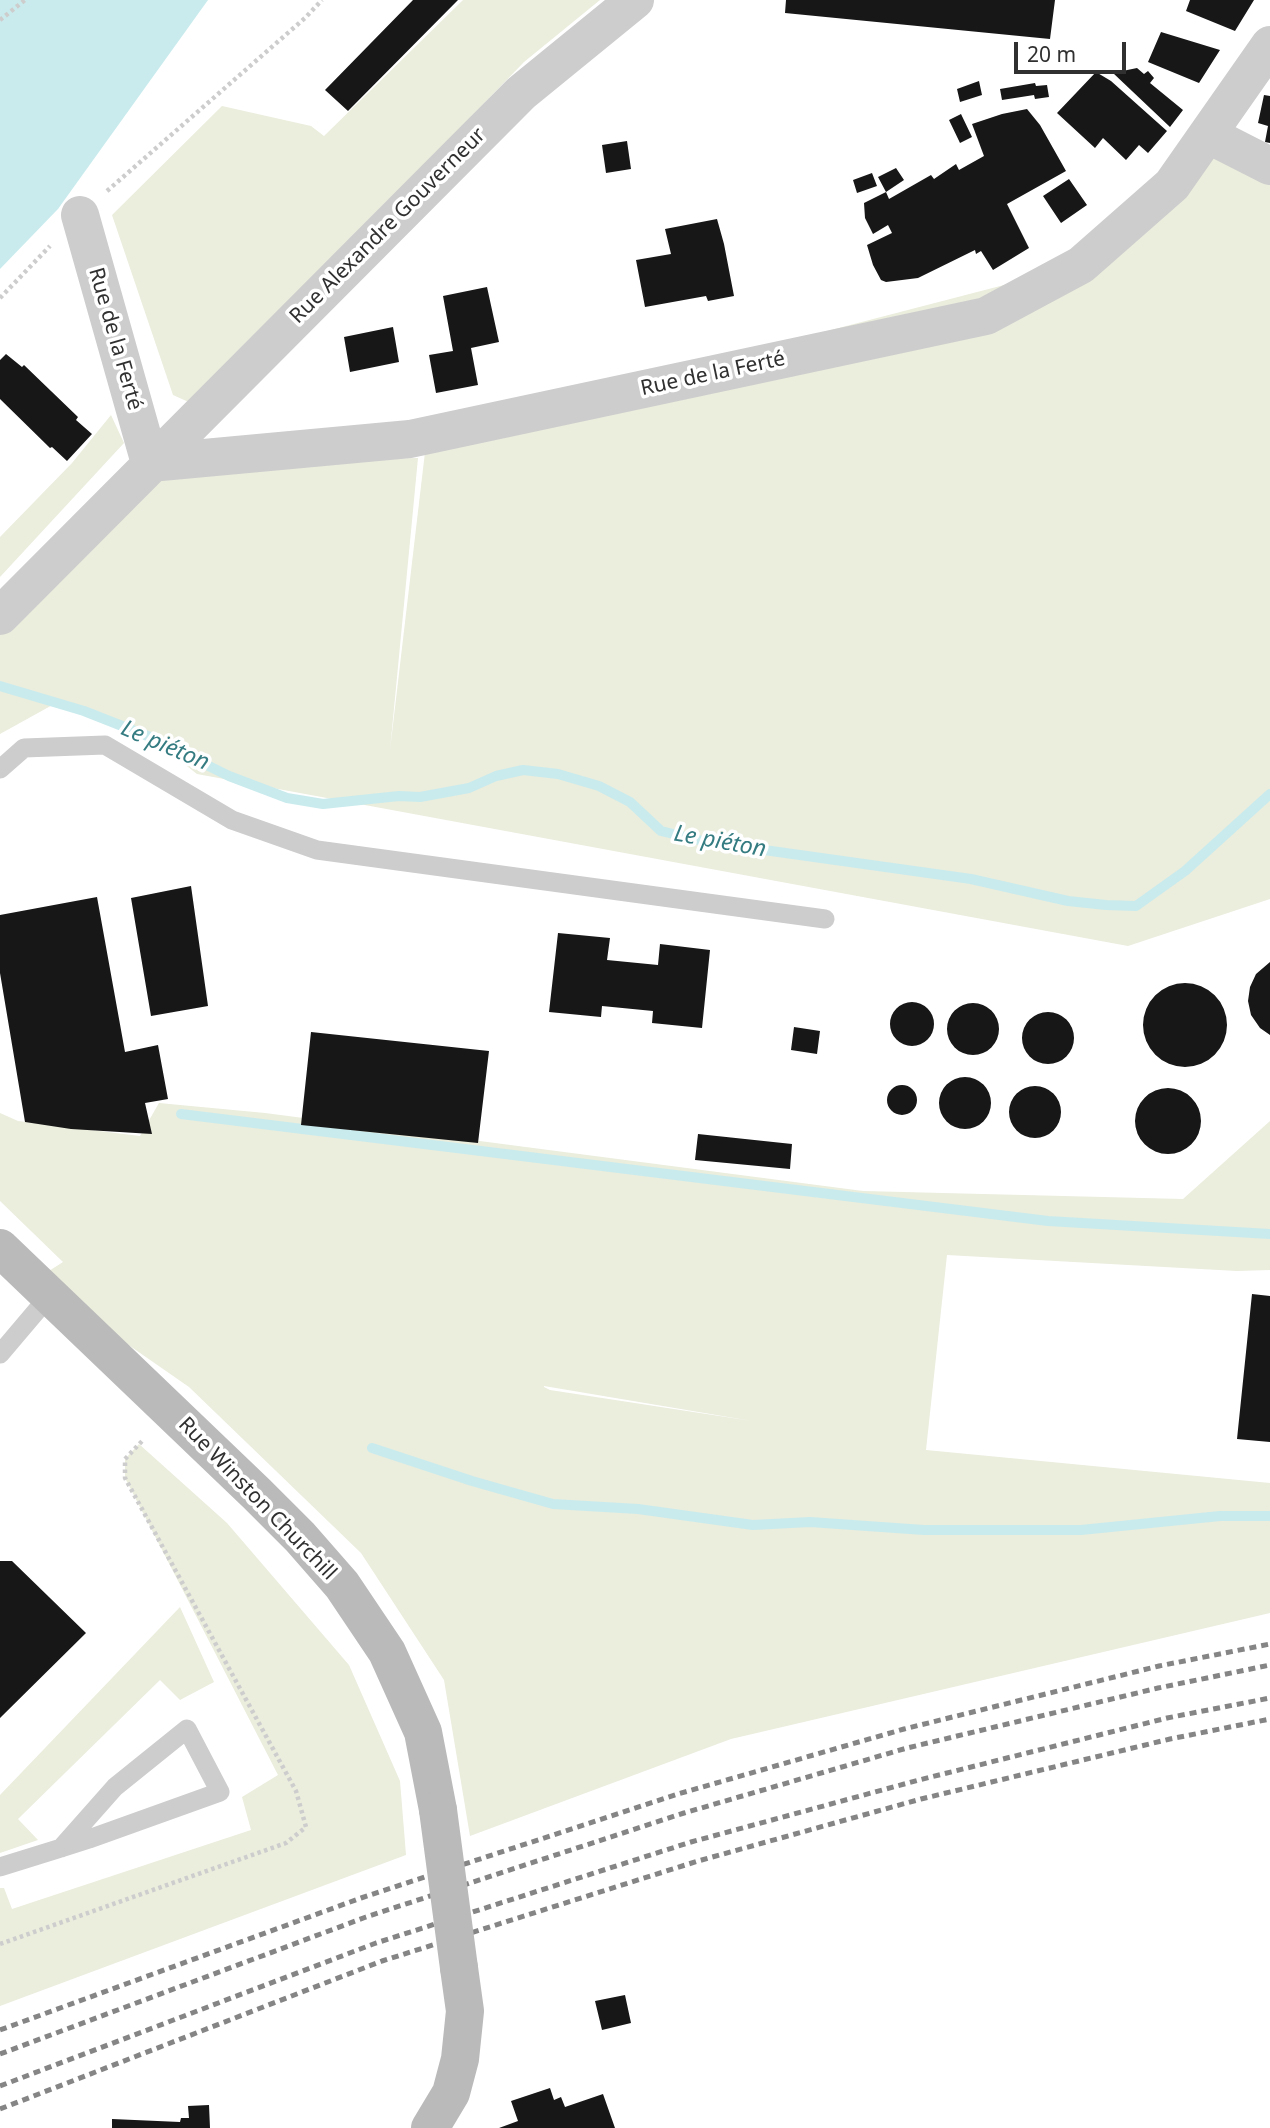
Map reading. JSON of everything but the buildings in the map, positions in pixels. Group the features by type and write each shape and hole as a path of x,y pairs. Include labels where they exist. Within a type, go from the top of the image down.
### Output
{"main road":[{"name":"Rue Winston Churchill","path":"0,1248 300,1537 342,1585 387,1652 423,1732 438,1810 465,2011 460,2059 451,2093 430,2128"}],"street":[{"name":"Rue Alexandre Gouverneur","path":"150,463 521,93 635,0"},
{"name":"Rue de la Ferté","path":"80,215 150,463 410,439 986,316 1081,264 1172,185 1270,46"},
{"path":"1209,135 1270,166"},
{"path":"0,616 150,463"}],"lane":[{"path":"0,769 24,748 105,745 232,820 317,850 825,919"},
{"path":"0,1354 50,1295"},
{"path":"0,1867 61,1848 220,1792 187,1730 115,1787 61,1848"}],"path":[{"path":"0,20 25,0"},
{"path":"0,298 80,215 305,18 321,0"}],"green space":[{"path":"463,0 600,0 524,62 193,404 173,395 112,215 222,106 311,126 324,136"},
{"path":"1209,135 1270,166 1270,899 1128,946 197,774 150,737 56,703 0,734 0,617 150,463 418,458 390,750 427,435 1081,265"},
{"path":"111,415 124,443 0,577 0,537 72,463"},
{"path":"159,1103 265,1113 863,1191 1183,1199 1270,1121 1270,1270 1237,1271 947,1255 926,1450 1270,1483 1270,1613 731,1739 470,1836 444,1680 361,1553 189,1387 35,1280 63,1262 0,1201 0,1113 18,1121 140,1136","holes":["544,1386 752,1421 550,1390"]},
{"path":"139,1444 227,1523 349,1665 400,1781 406,1855 0,2006 0,1888 4,1888 12,1909 251,1830 242,1797 278,1775 125,1478 125,1459"},
{"path":"180,1607 214,1682 180,1700 160,1680 18,1819 38,1840 0,1853 0,1795"}],"water":[{"path":"0,0 208,0 58,209 0,269"}],"waterway":[{"name":"Le piéton","path":"0,686 84,711 150,737 229,776 287,798 323,804 399,796 420,797 469,788 496,776 523,770 558,774 599,786 630,802 661,831 707,842 971,879 1068,901 1106,905 1136,906 1185,871 1270,794"},
{"path":"181,1114 1048,1221 1270,1234"},
{"path":"372,1448 553,1504 638,1509 753,1525 810,1522 924,1530 1081,1530 1220,1516 1270,1516"}],"railway":[{"path":"0,2030 361,1898 678,1794 904,1729 1159,1666 1270,1644"},
{"path":"0,2054 366,1917 684,1813 907,1748 1158,1688 1270,1665"},
{"path":"0,2086 376,1943 691,1842 919,1780 1167,1718 1270,1698"},
{"path":"0,2109 382,1961 698,1861 921,1799 1170,1739 1270,1719"}]}
